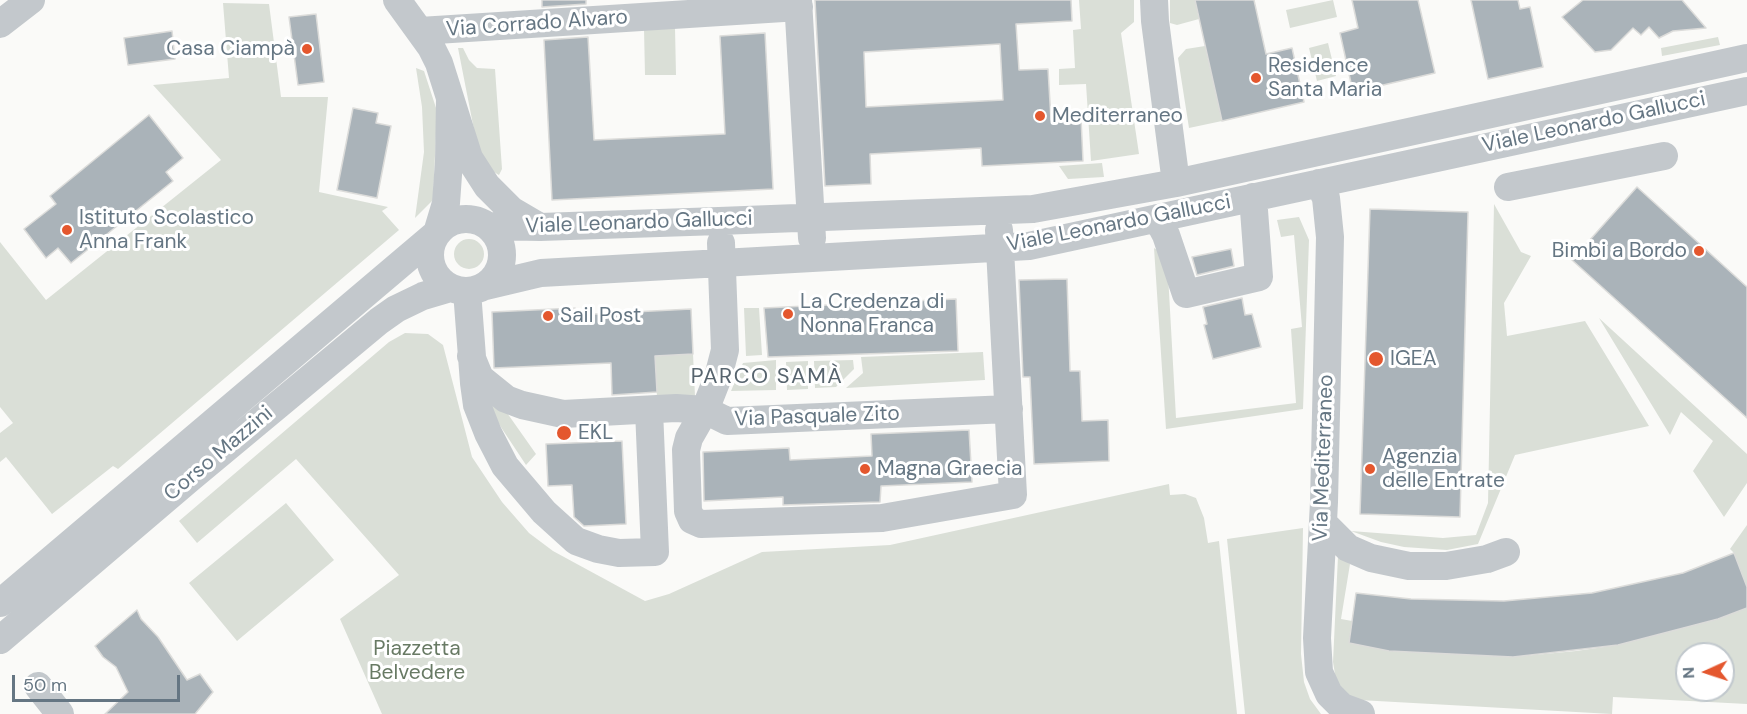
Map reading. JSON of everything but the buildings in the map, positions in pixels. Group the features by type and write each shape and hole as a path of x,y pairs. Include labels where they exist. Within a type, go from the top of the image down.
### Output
{"street":[{"path":"0,24 31,0"},
{"name":"Via Corrado Alvaro","path":"397,0 439,63 469,158 487,186 511,210 540,227"},
{"path":"1154,0 1176,183"},
{"path":"799,4 812,257"},
{"name":"Via Corrado Alvaro","path":"420,32 799,4"},
{"name":"Viale Leonardo Gallucci","path":"488,226 540,227 1033,209 1176,183 1747,58"},
{"name":"Viale Leonardo Gallucci","path":"466,289 541,273 1029,246 1747,91"},
{"path":"437,233 445,226 459,220 474,220 488,226 498,239 502,258 495,277 466,289 441,282 431,265 430,252 446,203 450,99"},
{"path":"1508,187 1664,156"},
{"name":"Via Mediterraneo","path":"1319,183 1326,198 1330,237 1323,523 1317,638 1319,672 1329,694 1342,707 1361,714"},
{"path":"1157,218 1166,235 1186,294 1259,277 1253,197"},
{"path":"719,221 723,262 725,350 718,377 705,410 689,438 686,450 688,511 692,520 701,524 882,518 1013,495 997,210"},
{"name":"Corso Mazzini","path":"0,603 437,233"},
{"path":"466,289 477,405 488,433 505,466 544,512 576,541 619,553 655,552 649,410"},
{"name":"Corso Mazzini","path":"0,640 379,321 396,309 423,296 466,289"},
{"name":"Via Pasquale Zito","path":"471,356 480,378 506,399 563,414 676,408 705,410 727,421 1008,409"},
{"path":"1323,523 1348,548 1371,558 1408,566 1446,566 1486,559 1506,552"},
{"path":"38,686 60,714"}],"green space":[{"path":"1079,0 1134,0 1134,22 1121,33 1139,154 1091,161 1086,84 1059,85 1059,69 1075,68 1073,30 1081,29"},
{"path":"1170,0 1195,0 1199,19 1177,25 1170,23"},
{"path":"1333,0 1337,17 1290,28 1286,10"},
{"path":"223,3 269,4 281,97 328,97 319,192 388,207 382,211 399,230 118,469 113,466 52,514 6,457 0,462 0,433 13,423 0,407 0,242 46,300 221,160 153,85 229,78"},
{"path":"675,28 676,75 645,75 644,29"},
{"path":"1718,37 1720,45 1662,56 1661,48"},
{"path":"1328,43 1336,76 1317,81 1309,48"},
{"path":"1205,46 1222,121 1189,128 1178,58 1186,49"},
{"path":"458,48 463,48 469,60 477,68 495,69 502,169 499,175 487,168 476,140"},
{"path":"416,68 424,71 437,111 433,200 415,218 424,152 422,107"},
{"path":"1102,163 1104,177 1068,179 1059,166"},
{"path":"1494,204 1521,252 1531,256 1504,303 1507,336 1585,321 1649,426 1515,455 1478,544 1447,550 1404,547 1381,542 1351,531 1443,538 1476,535 1488,503"},
{"path":"1299,217 1309,240 1303,409 1166,429 1154,248 1167,256 1176,418 1296,403 1291,329 1302,327 1294,235 1281,237 1277,220"},
{"path":"469,239 480,243 484,254 480,265 469,269 458,265 454,254 458,243"},
{"path":"744,308 759,308 762,355 746,356"},
{"path":"1599,318 1747,454 1747,483 1724,517 1693,471 1713,441 1681,412 1670,435"},
{"name":"Piazzetta Belvedere","path":"405,333 428,334 443,345 472,457 502,502 529,533 553,551 645,601 669,594 762,552 890,545 1169,484 1170,495 1185,494 1196,498 1204,518 1208,543 1219,541 1237,714 382,714 340,619 399,575 296,459 197,543 179,521 389,342"},
{"path":"983,352 985,380 846,388 863,373 861,357"},
{"path":"693,354 695,396 657,398 655,356"},
{"path":"776,360 776,390 731,391 743,363"},
{"path":"853,360 854,369 836,387 815,388 814,361"},
{"path":"808,361 808,389 787,390 786,362"},
{"path":"492,403 505,410 536,454 526,465 487,406"},
{"path":"286,503 334,560 237,641 189,583"},
{"path":"1747,525 1747,587 1734,553 1730,549"},
{"path":"1303,528 1301,654 1304,682 1310,699 1321,714 1245,714 1227,539"},
{"path":"1338,556 1350,564 1341,619 1352,621 1349,643 1389,651 1513,657 1576,651 1618,645 1718,619 1747,608 1747,704 1709,702 1735,702 1735,642 1675,642 1675,700 1613,697 1612,714 1359,700 1347,696 1336,680 1333,662"}],"place":[{"name":"Casa Ciampà","path":"307,49"},
{"name":"Residence Santa Maria","path":"1256,78"},
{"name":"Mediterraneo","path":"1040,116"},
{"name":"Istituto Scolastico Anna Frank","path":"67,230"},
{"name":"Bimbi a Bordo","path":"1699,251"},
{"name":"La Credenza di Nonna Franca","path":"788,314"},
{"name":"Sail Post","path":"548,316"},
{"name":"IGEA","path":"1376,359"},
{"name":"EKL","path":"564,433"},
{"name":"Magna Graecia","path":"865,469"},
{"name":"Agenzia delle Entrate","path":"1370,469"}],"district":[{"name":"PARCO SAMÀ","path":"767,377"}]}
